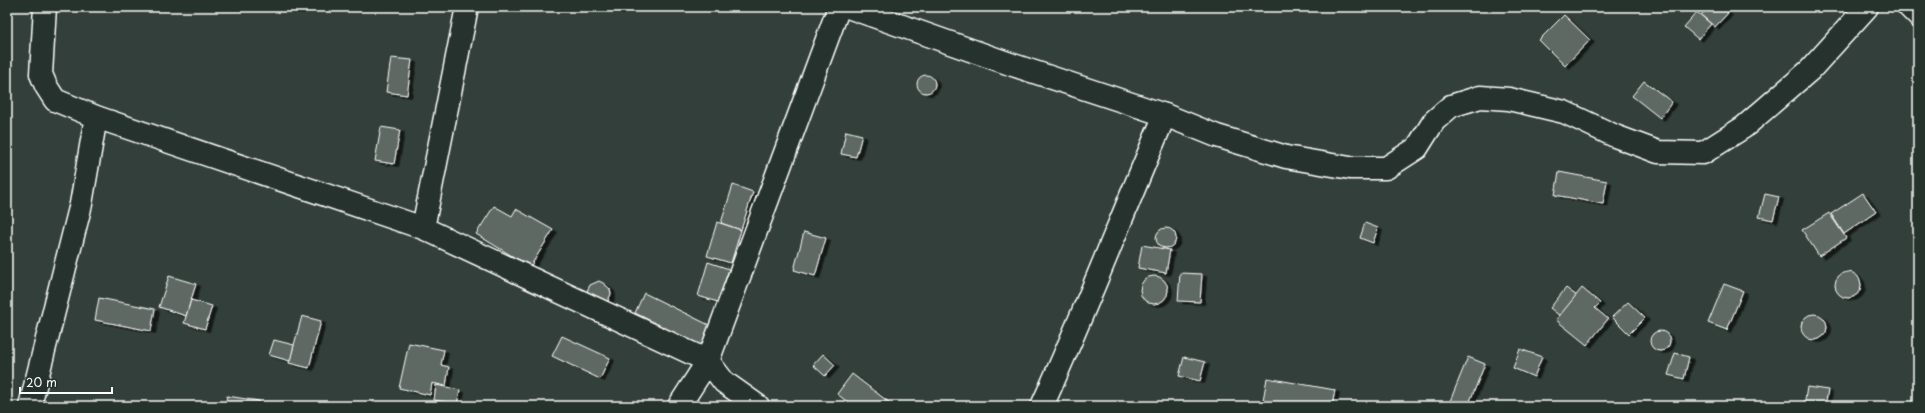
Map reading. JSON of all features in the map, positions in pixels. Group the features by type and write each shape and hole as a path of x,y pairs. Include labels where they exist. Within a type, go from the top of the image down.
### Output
{"street":[{"path":"45,7 41,74 46,86 55,100 96,118 423,228 708,361 724,382 758,406"},
{"path":"423,228 466,7"},
{"path":"679,406 708,361 839,7"},
{"path":"848,7 1013,66 1165,115 1217,136 1286,157 1350,168 1386,168 1417,148 1434,121 1451,106 1480,97 1509,99 1564,112 1616,136 1658,152 1702,153 1744,127 1805,74 1867,7"},
{"path":"1909,7 1918,16"},
{"path":"1042,406 1078,327 1126,204 1165,115"},
{"path":"30,406 81,204 96,118"}],"building":[{"path":"1708,7 1721,7 1728,13 1715,27 1701,15"},
{"path":"1697,12 1711,24 1698,39 1684,27"},
{"path":"1564,15 1590,40 1565,66 1539,40"},
{"path":"391,58 412,60 407,95 386,92"},
{"path":"926,75 932,78 935,84 932,90 926,93 920,90 917,84 920,78"},
{"path":"1644,81 1672,102 1660,118 1632,96"},
{"path":"381,127 400,130 394,164 375,161"},
{"path":"846,131 862,135 856,157 841,154"},
{"path":"1559,172 1607,181 1603,204 1555,195"},
{"path":"733,185 753,192 741,230 721,223"},
{"path":"1863,193 1876,212 1844,234 1831,214"},
{"path":"1765,194 1779,197 1773,220 1759,217"},
{"path":"494,206 512,216 516,209 553,230 530,267 476,234"},
{"path":"1829,213 1846,238 1819,256 1802,230"},
{"path":"717,222 741,230 731,263 707,256"},
{"path":"1365,223 1378,228 1373,243 1360,238"},
{"path":"1166,228 1173,231 1176,238 1173,245 1166,248 1159,245 1156,238 1159,231"},
{"path":"804,232 826,238 815,276 794,270"},
{"path":"1142,245 1170,250 1166,273 1138,268"},
{"path":"708,262 729,269 718,302 698,296"},
{"path":"1848,272 1857,276 1861,285 1857,294 1848,298 1839,294 1835,285 1839,276"},
{"path":"1180,273 1202,274 1200,302 1178,301"},
{"path":"169,276 196,284 186,316 159,307"},
{"path":"1154,276 1160,277 1164,280 1167,284 1167,296 1164,300 1160,303 1154,304 1148,303 1144,300 1141,296 1140,290 1141,284 1144,280 1148,277"},
{"path":"599,281 610,289 611,294 607,303 586,293 590,285"},
{"path":"1724,284 1743,291 1727,330 1708,323"},
{"path":"1566,288 1577,296 1560,316 1550,308"},
{"path":"1582,288 1600,303 1595,308 1608,319 1587,345 1556,320"},
{"path":"644,293 711,326 701,346 635,313"},
{"path":"99,298 155,309 151,331 95,320"},
{"path":"191,300 212,306 205,329 184,323"},
{"path":"1628,302 1645,318 1629,334 1612,317"},
{"path":"1814,314 1823,318 1827,327 1823,336 1814,340 1805,336 1801,327 1805,318"},
{"path":"302,316 321,321 309,368 289,363"},
{"path":"1660,331 1667,334 1670,341 1667,348 1660,351 1653,348 1650,341 1653,334"},
{"path":"562,336 610,358 600,379 552,356"},
{"path":"274,340 294,345 290,361 269,355"},
{"path":"409,343 444,350 441,365 449,367 446,386 432,383 430,395 399,388"},
{"path":"1520,349 1542,357 1534,377 1513,368"},
{"path":"1675,353 1689,357 1684,379 1668,375"},
{"path":"823,354 835,365 825,376 813,365"},
{"path":"1184,357 1205,362 1200,381 1179,376"},
{"path":"1468,357 1485,364 1468,406 1448,406"},
{"path":"852,374 890,403 887,406 853,406 837,394"},
{"path":"1267,378 1335,390 1332,406 1262,406"},
{"path":"436,385 460,390 457,404 434,400"},
{"path":"1807,387 1828,390 1825,406 1804,406"},
{"path":"227,396 259,401 259,406 225,406"}]}
